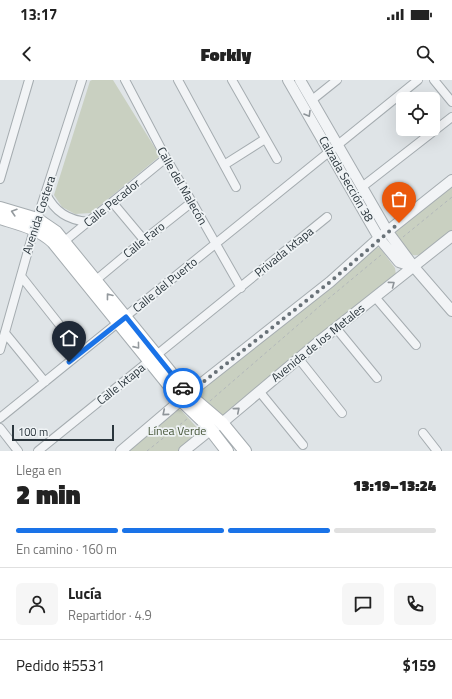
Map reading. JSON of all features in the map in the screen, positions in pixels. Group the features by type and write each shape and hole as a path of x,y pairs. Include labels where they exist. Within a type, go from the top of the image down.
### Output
{"main road":[{"path":"0,208 36,224 47,236 61,244 96,280 122,320"},
{"path":"0,218 36,224"},
{"path":"61,244 184,397 198,410 222,423 245,451"},
{"path":"198,410 210,430 228,451"}],"street":[{"path":"0,179 3,160 29,80"},
{"name":"Avenida Costera","path":"0,350 20,276 82,80"},
{"path":"178,80 236,187"},
{"path":"232,80 277,159"},
{"name":"Calzada Sección 38","path":"288,80 334,149 362,187 388,232 414,267 452,311"},
{"name":"Calzada Sección 38","path":"300,80 312,100 334,149 380,238 399,262 414,267"},
{"path":"312,100 337,80"},
{"name":"Calle del Puerto","path":"0,418 418,80"},
{"path":"434,80 452,102"},
{"name":"Calle del Malecón","path":"124,81 166,158 242,288"},
{"path":"362,187 452,117"},
{"path":"224,165 265,139"},
{"name":"Calle Pecador","path":"61,244 113,203 166,158"},
{"path":"121,451 184,397 330,282 380,238 452,180"},
{"path":"46,194 50,202 62,215 70,219 88,222"},
{"name":"Calle Faro","path":"96,280 192,202"},
{"path":"113,203 144,240"},
{"name":"Privada Ixtapa","path":"242,288 327,217"},
{"name":"Avenida de los Metales","path":"184,451 210,430 222,423 375,296 452,236"},
{"path":"20,276 81,352"},
{"name":"Calle Ixtapa","path":"38,451 242,288"},
{"path":"375,296 416,345"},
{"path":"336,328 377,378"},
{"path":"5,333 46,382"},
{"path":"299,359 342,413"},
{"path":"259,391 303,445"},
{"path":"0,428 18,451"},
{"path":"423,434 437,451"}],"path":[{"path":"396,242 452,197"},
{"path":"147,451 388,250"}],"green space":[{"path":"113,80 160,156 91,213 75,214 62,207 54,195 90,81"},
{"path":"452,183 452,231 428,251 417,255 411,254 392,232"},
{"name":"Línea Verde","path":"377,247 380,248 395,268 396,275 225,416 217,412 194,394"},
{"name":"Línea Verde","path":"178,410 181,410 202,433 179,451 126,451"}],"way so far":[{"path":"183,388 188,394 330,282 399,223"}],"route":[{"path":"69,362 126,317 183,388"}]}
